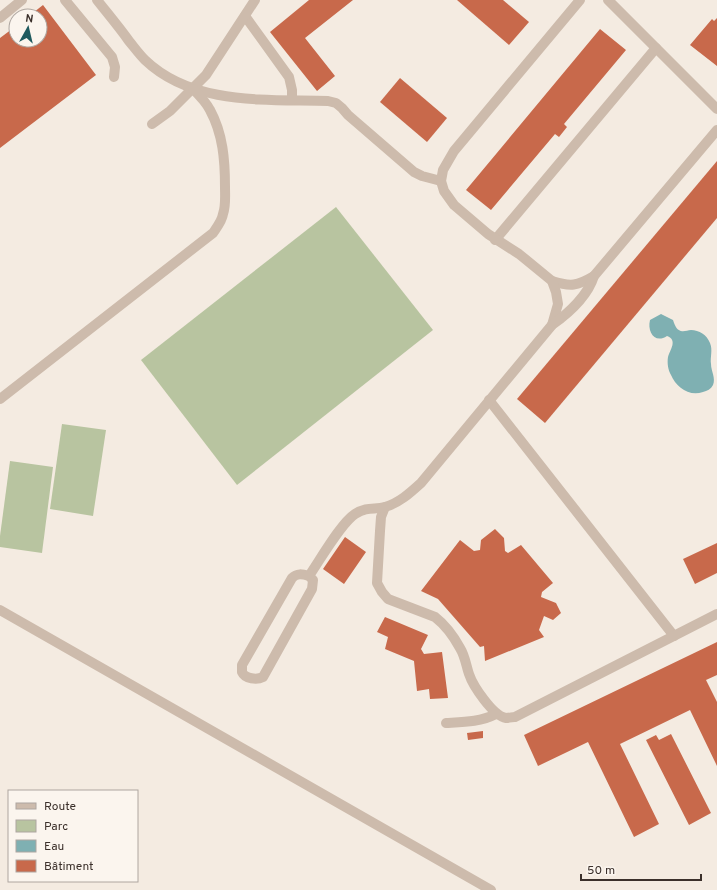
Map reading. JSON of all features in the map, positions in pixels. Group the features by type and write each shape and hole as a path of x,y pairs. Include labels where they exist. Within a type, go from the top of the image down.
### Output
{"lane":[{"path":"0,18 22,0"},
{"path":"65,0 112,58 115,67 114,77"},
{"path":"97,0 144,60 176,82 193,88 236,98 328,101 336,103 414,172 422,176 441,181"},
{"path":"152,124 170,111 206,75 256,0"},
{"path":"580,0 454,151 443,170 441,181 444,191 454,205 495,240 519,254 552,281 572,285 581,283 594,276"},
{"path":"608,0 717,110"},
{"path":"245,16 288,77 292,90 292,100"},
{"path":"495,240 656,48"},
{"path":"0,399 212,233 219,225 223,216 225,205 225,162 222,144 218,126 210,108 193,88"},
{"path":"309,576 344,524 354,514 365,508 385,507 405,497 421,483 552,325 569,312 589,289 594,276 717,130"},
{"path":"552,281 558,304 552,325"},
{"path":"489,400 674,636"},
{"path":"385,507 381,517 377,583 382,592 388,598 435,617 441,621 460,646 469,675 475,685 496,714 506,718 515,717 717,614"},
{"path":"302,574 309,576 313,580 312,589 263,677 258,680 244,674 242,671 242,665 292,578 295,575 302,574"},
{"path":"0,610 491,890"},
{"path":"446,723 476,721 486,719 496,714"}],"green space":[{"path":"336,207 433,330 237,485 141,360"},
{"path":"62,424 106,430 93,516 50,509"},
{"path":"10,461 53,467 42,553 0,547 0,536"}],"water":[{"path":"661,314 673,320 676,327 680,331 697,331 705,335 709,340 711,346 711,367 714,380 713,385 709,390 698,393 688,392 680,387 673,379 668,366 668,357 673,343 672,340 667,336 659,339 653,336 649,324 650,320"}],"building":[{"path":"309,0 353,0 305,38 335,76 317,91 270,32"},
{"path":"457,0 503,0 529,22 509,45"},
{"path":"48,12 96,75 0,148 0,38 8,32 8,48 48,48"},
{"path":"717,18 717,66 690,45 712,19 714,21"},
{"path":"600,29 626,50 564,124 567,127 559,137 555,134 491,210 466,190"},
{"path":"400,78 447,118 427,142 380,102"},
{"path":"717,161 717,218 545,423 517,399"},
{"path":"495,529 504,538 505,551 508,553 521,545 553,583 542,592 541,597 556,603 561,613 553,620 544,616 539,630 544,637 485,661 484,646 480,647 438,599 421,591 460,540 474,551 480,550 481,540"},
{"path":"345,537 366,552 344,584 323,569"},
{"path":"717,543 717,573 695,584 683,559"},
{"path":"385,617 428,635 421,649 424,654 442,652 448,698 430,699 429,689 417,691 414,661 385,649 388,637 377,632"},
{"path":"717,642 717,675 706,680 717,702 717,766 690,710 620,744 659,824 634,837 588,742 538,766 524,735"},
{"path":"483,731 483,738 468,740 467,733"},
{"path":"671,734 711,813 689,825 646,740 656,735 659,740"}]}
